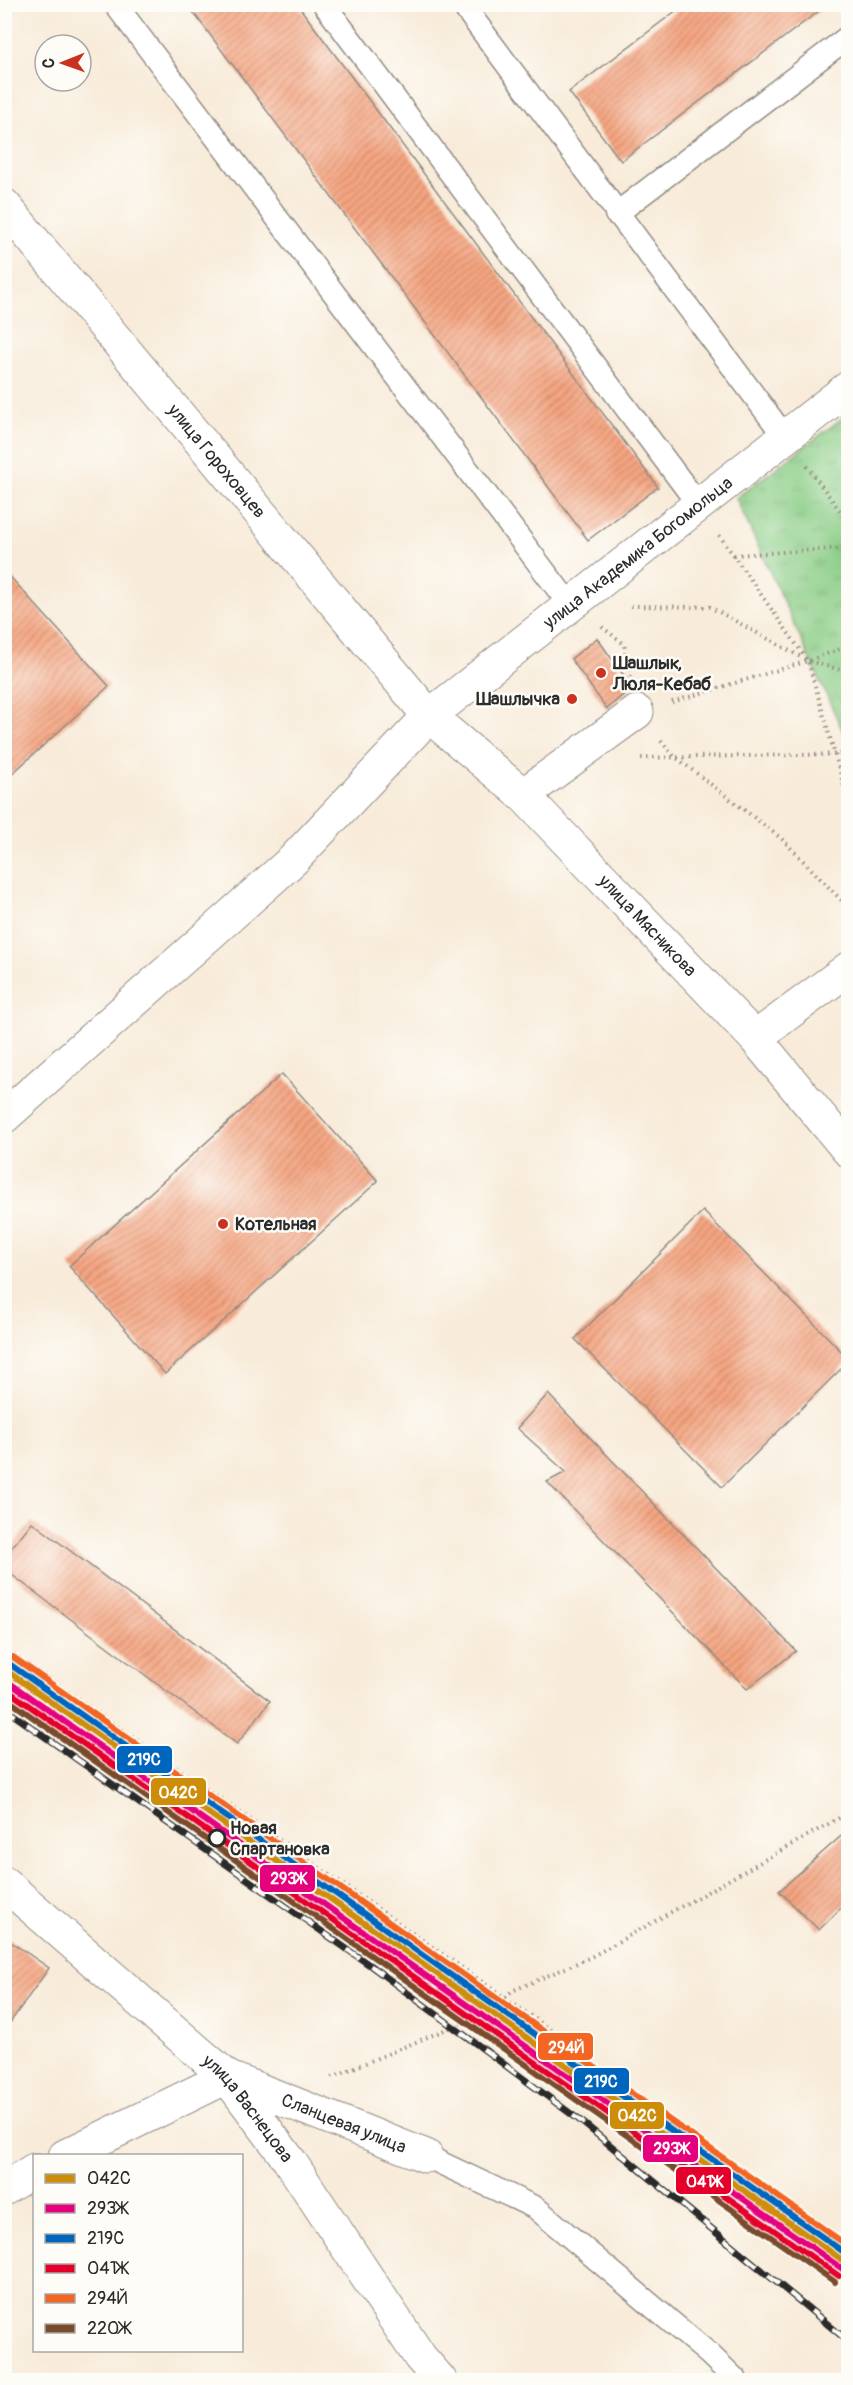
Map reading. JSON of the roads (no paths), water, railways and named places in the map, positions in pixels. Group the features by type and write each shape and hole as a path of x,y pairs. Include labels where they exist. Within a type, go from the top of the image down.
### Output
{"street":[{"name":"улица Гороховцев","path":"4,205 429,716"},
{"name":"улица Академика Богомольца","path":"4,1117 293,860 429,716 849,388"},
{"path":"523,795 637,712"},
{"name":"улица Мясникова","path":"429,716 523,795 755,1038 849,1150"},
{"path":"755,1038 849,969"},
{"name":"улица Васнецова","path":"4,1883 227,2077 289,2160 420,2357 440,2380"},
{"path":"69,2154 227,2077"},
{"name":"Сланцевая улица","path":"227,2077 426,2156"},
{"path":"4,2190 33,2171"}],"lane":[{"path":"115,4 570,605"},
{"path":"462,4 616,214 785,437"},
{"path":"328,5 698,504"},
{"path":"616,214 849,37"},
{"path":"426,2156 536,2208 709,2354 736,2380"}],"railway":[{"path":"4,1708 371,1966 582,2122 848,2341"}],"place":[{"name":"Шашлык, Люля-Кебаб","path":"601,673"},
{"name":"Шашлычка","path":"572,699"},
{"name":"Котельная","path":"223,1224"},
{"name":"Новая Спартановка","path":"217,1838"}]}
